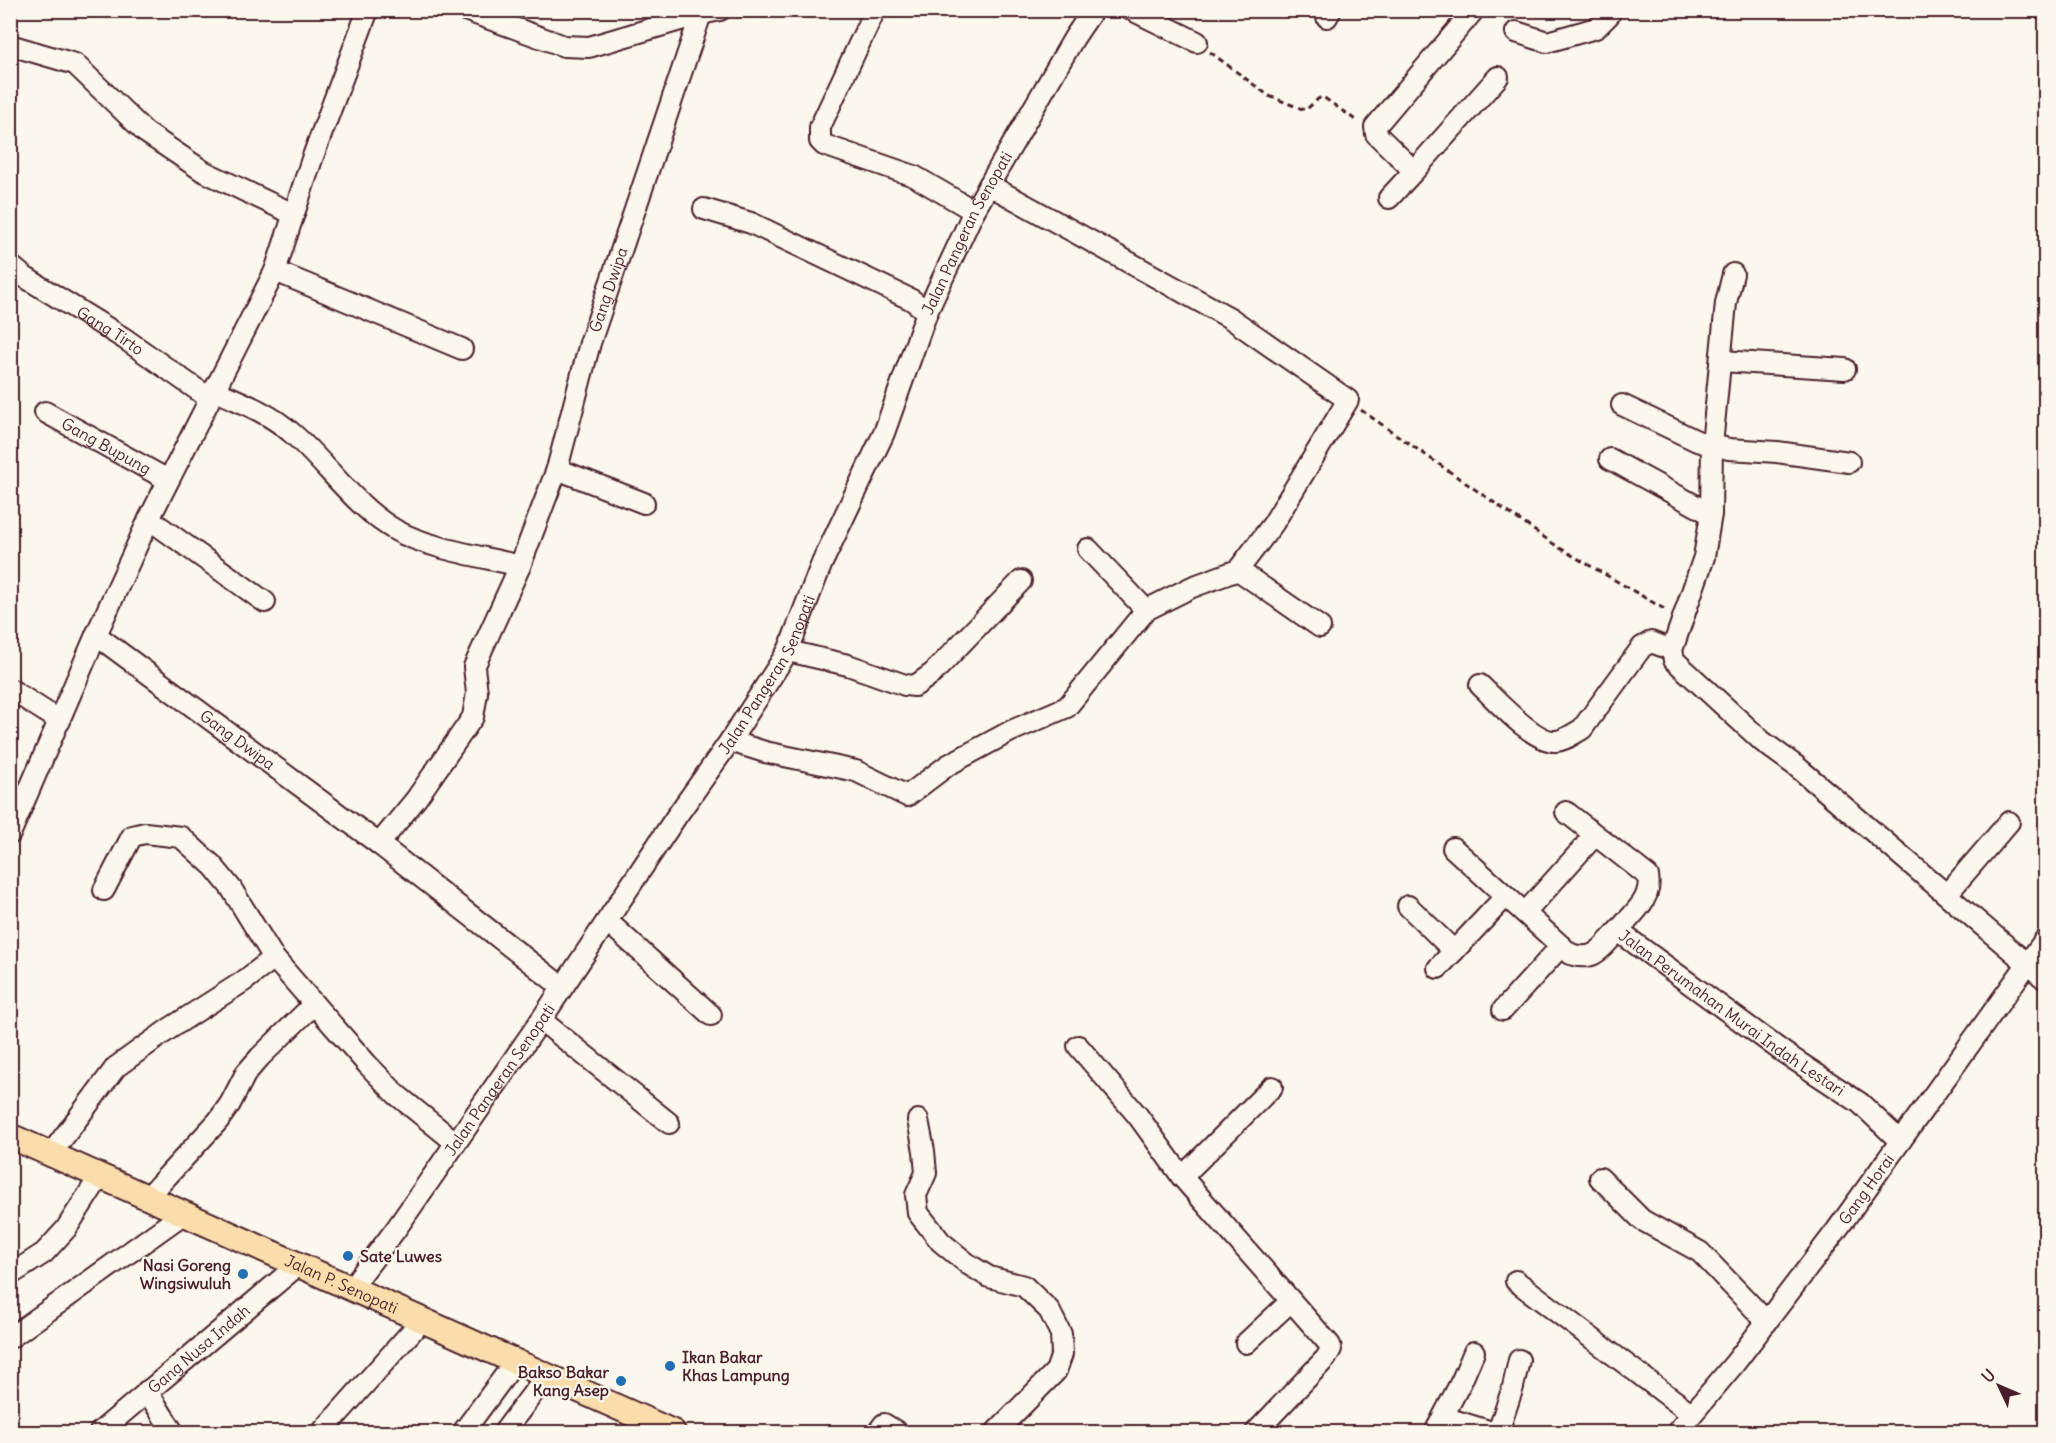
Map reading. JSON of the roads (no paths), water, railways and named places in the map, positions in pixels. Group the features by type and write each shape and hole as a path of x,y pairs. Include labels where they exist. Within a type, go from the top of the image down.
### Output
{"main road":[{"name":"Jalan P. Senopati","path":"10,1136 673,1432"}],"street":[{"path":"10,834 149,519 275,270 293,214 368,10"},
{"path":"465,10 564,46 589,47 710,12"},
{"path":"875,10 820,128 820,141 824,145 914,176 974,211"},
{"name":"Jalan Pangeran Senopati","path":"351,1288 396,1228 541,1020 730,741 788,651 822,563 884,433 927,312 974,211 1074,38 1093,10"},
{"path":"1132,10 1197,42"},
{"path":"1414,171 1376,134 1375,127 1474,10"},
{"path":"1516,32 1548,42 1596,28 1609,15 1609,10"},
{"name":"Gang Dwipa","path":"379,844 416,799 473,717 477,693 474,667 520,566 557,469 590,343 710,12"},
{"path":"10,45 75,64 145,132 202,171 293,214"},
{"path":"1389,198 1498,77"},
{"path":"730,741 765,752 856,771 907,796 948,765 1011,731 1067,707 1146,610 1192,586 1238,570 1273,524 1347,400 1230,318 989,185"},
{"path":"704,209 751,223 912,300 927,312"},
{"name":"Gang Tirto","path":"10,265 23,276 211,394"},
{"path":"275,270 462,349"},
{"path":"1733,274 1726,303 1712,445 1711,514 1704,556 1672,650 1674,660 1736,719 1947,894 2046,980"},
{"path":"1721,361 1845,369"},
{"path":"211,394 273,418 294,434 371,512 396,530 422,541 520,566"},
{"path":"1622,405 1697,441 1712,445 1729,449 1777,452 1849,462"},
{"name":"Gang Bupung","path":"45,412 168,480"},
{"path":"1610,459 1711,514"},
{"path":"557,469 644,503"},
{"path":"149,519 265,602"},
{"path":"1088,549 1146,610"},
{"path":"1238,570 1320,627"},
{"path":"788,651 848,665 905,686 915,686 933,673 1021,581"},
{"name":"Gang Dwipa","path":"96,635 379,844 562,987"},
{"path":"1480,684 1533,733 1553,741 1569,737 1582,729 1642,647 1651,642 1672,650"},
{"path":"10,689 60,721"},
{"path":"1566,812 1648,876 1650,885 1647,896 1618,930"},
{"path":"1947,894 2009,822"},
{"path":"104,890 132,836 145,832 181,837 213,866 231,888 274,958 367,1064 397,1095 455,1142"},
{"path":"1525,913 1594,835"},
{"name":"Jalan Perumahan Murai Indah Lestari","path":"1453,848 1570,954 1582,958 1593,956 1618,930 1783,1052 1860,1103 1900,1141"},
{"path":"1438,968 1506,896"},
{"path":"1408,906 1454,951"},
{"path":"607,921 711,1015"},
{"name":"Gang Horai","path":"1677,1432 1767,1322 1836,1231 2046,938"},
{"path":"1503,1010 1561,946"},
{"path":"51,1154 116,1067 160,1035 244,981 274,958"},
{"path":"147,1198 218,1121 246,1073 314,1004"},
{"path":"541,1020 669,1123"},
{"path":"1078,1046 1138,1116 1182,1177 1329,1342 1331,1349 1326,1358 1256,1432"},
{"path":"1182,1177 1272,1087"},
{"path":"918,1120 926,1173 916,1195 918,1213 941,1242 968,1264 989,1276 1024,1286 1049,1310 1061,1334 1062,1354 1056,1371 996,1432"},
{"path":"10,1275 44,1253 66,1229 100,1176"},
{"path":"1600,1178 1642,1220 1700,1252 1767,1322"},
{"path":"10,1338 183,1214"},
{"name":"Gang Nusa Indah","path":"100,1432 298,1265"},
{"path":"1516,1281 1692,1414"},
{"path":"1246,1343 1291,1301"},
{"path":"322,1432 422,1320"},
{"path":"1474,1352 1439,1425 1491,1432"},
{"path":"1498,1432 1513,1387 1519,1360"},
{"path":"463,1432 515,1362"},
{"path":"504,1432 546,1376"},
{"path":"147,1391 172,1432"},
{"path":"878,1432 884,1424 897,1432"}],"place":[{"name":"Sate Luwes","path":"348,1256"},
{"name":"Nasi Goreng Wingsiwuluh","path":"243,1274"},
{"name":"Ikan Bakar Khas Lampung","path":"670,1366"},
{"name":"Bakso Bakar Kang Asep","path":"621,1381"}]}
